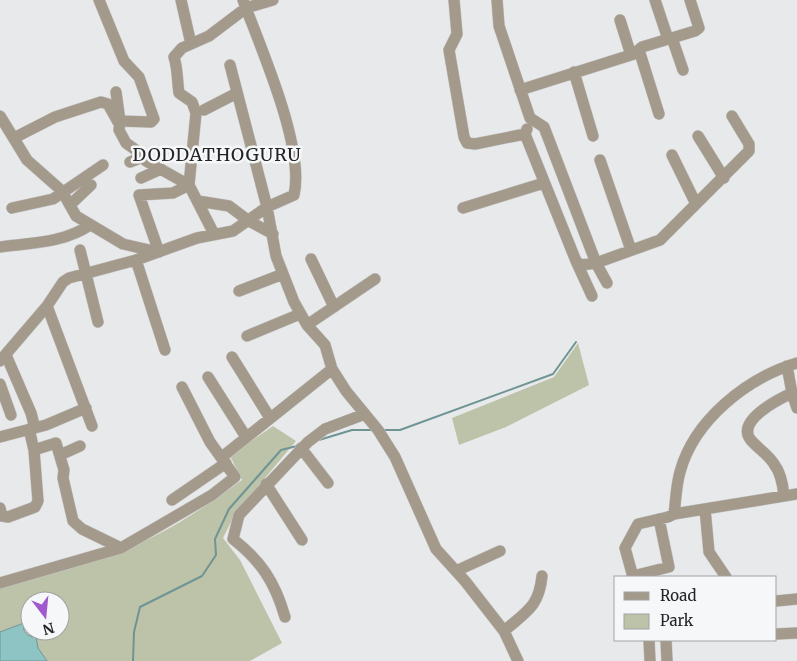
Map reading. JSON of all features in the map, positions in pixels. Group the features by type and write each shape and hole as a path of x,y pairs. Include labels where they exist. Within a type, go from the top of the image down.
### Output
{"street":[{"path":"99,0 124,61 139,77 154,120 151,122 120,123"},
{"path":"181,0 191,44"},
{"path":"189,185 196,113 192,102 180,93 179,73 174,57 182,48 209,36 245,4 273,0"},
{"path":"454,0 456,34 449,50 464,137 468,143 475,144 525,134"},
{"path":"496,0 500,26 530,118 544,128 596,263 607,283"},
{"path":"655,0 683,70"},
{"path":"520,90 635,52 642,47 698,28 690,0"},
{"path":"0,508 2,516 8,517 35,507 38,501 31,413 3,358 47,306 63,282 86,272 136,260 214,234 233,231 267,207 294,195 297,180 290,133 245,4"},
{"path":"620,20 635,52 659,114"},
{"path":"230,66 270,219 276,256 300,314 306,325 325,345 332,369 395,457 436,549 504,631 518,661"},
{"path":"574,72 593,136"},
{"path":"116,92 120,123 126,143 146,161 189,185 214,234"},
{"path":"204,110 237,93"},
{"path":"14,138 55,117 101,102 108,104 120,123"},
{"path":"0,116 27,160 62,192 76,216 123,244 159,252"},
{"path":"576,261 581,265 596,263 660,240 724,178 750,148 732,116"},
{"path":"530,118 525,134 592,296"},
{"path":"698,136 724,178"},
{"path":"672,155 696,204"},
{"path":"130,162 143,157"},
{"path":"600,160 631,250"},
{"path":"12,208 53,199 102,165"},
{"path":"141,178 162,169"},
{"path":"463,208 544,183"},
{"path":"70,204 91,185"},
{"path":"159,252 139,195 173,193 189,185"},
{"path":"198,201 230,206 249,221 273,234"},
{"path":"0,247 67,236 90,225"},
{"path":"80,250 98,322"},
{"path":"311,259 334,307"},
{"path":"136,260 165,350"},
{"path":"239,291 283,274"},
{"path":"306,325 375,279"},
{"path":"47,306 92,426"},
{"path":"247,336 300,314"},
{"path":"232,357 270,418"},
{"path":"674,514 675,490 680,470 698,434 727,402 775,370 792,365 792,393 797,408"},
{"path":"172,500 224,460 246,437 332,369"},
{"path":"208,377 246,437"},
{"path":"0,384 11,415"},
{"path":"0,583 121,548 212,495 235,478 210,442 182,387"},
{"path":"784,496 782,482 774,463 749,438 747,431 748,426 764,409 792,393"},
{"path":"0,437 32,429 86,408"},
{"path":"285,617 280,598 264,569 256,558 233,539 239,515 266,484 302,448 325,429 365,414"},
{"path":"34,450 56,443 73,521 82,529 121,548"},
{"path":"60,455 80,446"},
{"path":"302,448 328,483"},
{"path":"266,484 302,540"},
{"path":"633,576 625,548 638,524 674,514 797,494"},
{"path":"705,509 709,552 725,576"},
{"path":"637,576 669,568 659,519"},
{"path":"456,571 500,550"},
{"path":"504,631 535,604 541,592 542,576"},
{"path":"777,601 797,599"},
{"path":"777,634 797,633"},
{"path":"649,641 650,660 667,660 666,641"}],"green space":[{"path":"578,343 589,385 506,427 459,445 452,418 554,377"},
{"path":"273,426 296,441 235,514 223,538 240,560 282,643 250,661 47,661 38,648 37,641 70,641 70,591 20,591 20,624 0,632 0,586 72,566 142,542 194,513 242,480 230,456"}],"water":[{"path":"20,624 20,641 37,641 38,648 47,661 0,661 0,632"}],"waterway":[{"path":"383,430 400,430 553,374 576,342"},
{"path":"319,440 352,430 373,430"},
{"path":"133,661 134,632 140,607 202,576 216,555 215,539 229,509 281,450 297,446"}],"district":[{"name":"DODDATHOGURU","path":"217,155"}]}
